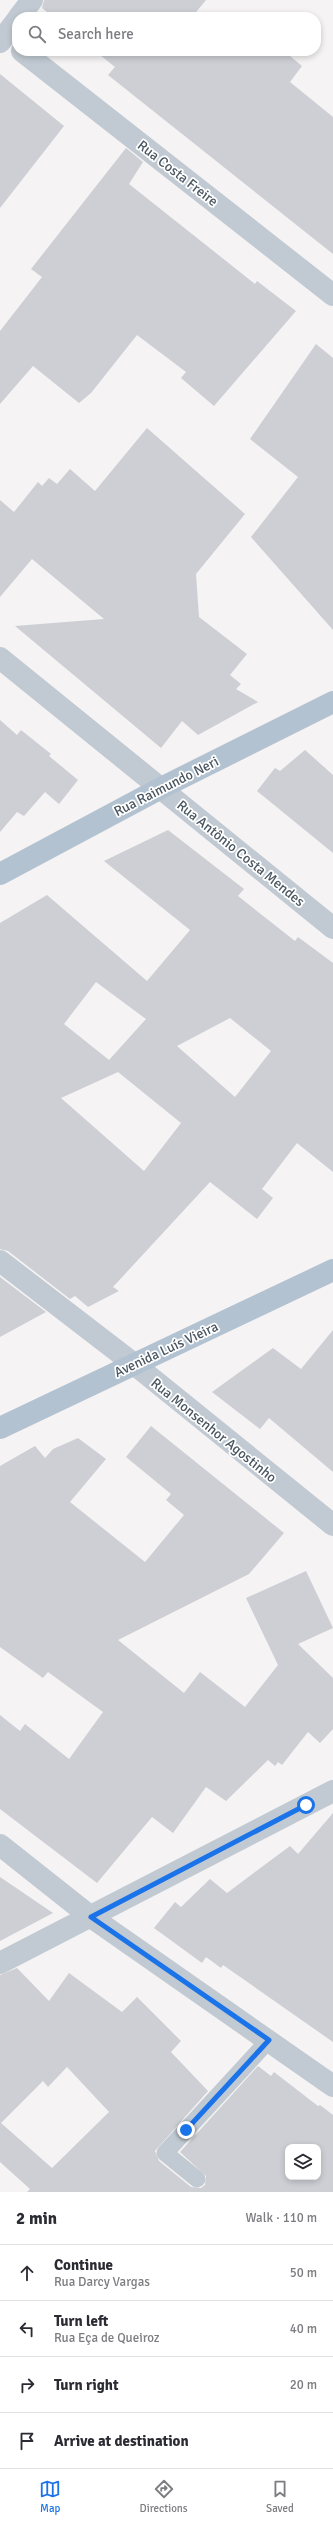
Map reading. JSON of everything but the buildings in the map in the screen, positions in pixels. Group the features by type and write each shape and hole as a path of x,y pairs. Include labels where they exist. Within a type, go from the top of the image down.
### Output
{"main road":[{"name":"Rua Raimundo Neri","path":"0,874 161,788 333,702"},
{"name":"Avenida Luís Vieira","path":"0,1428 333,1270"}],"street":[{"path":"23,12 32,0"},
{"name":"Rua Costa Freire","path":"28,56 333,295"},
{"name":"Rua Antônio Costa Mendes","path":"0,658 333,928"},
{"name":"Rua Monsenhor Agostinho","path":"0,1261 134,1364 333,1525"},
{"path":"0,1963 333,1791"},
{"path":"0,1845 91,1917 333,2086"}],"lane":[{"path":"197,2179 165,2153 269,2040"}],"route":[{"path":"186,2130 269,2040 91,1917 306,1805"}]}
